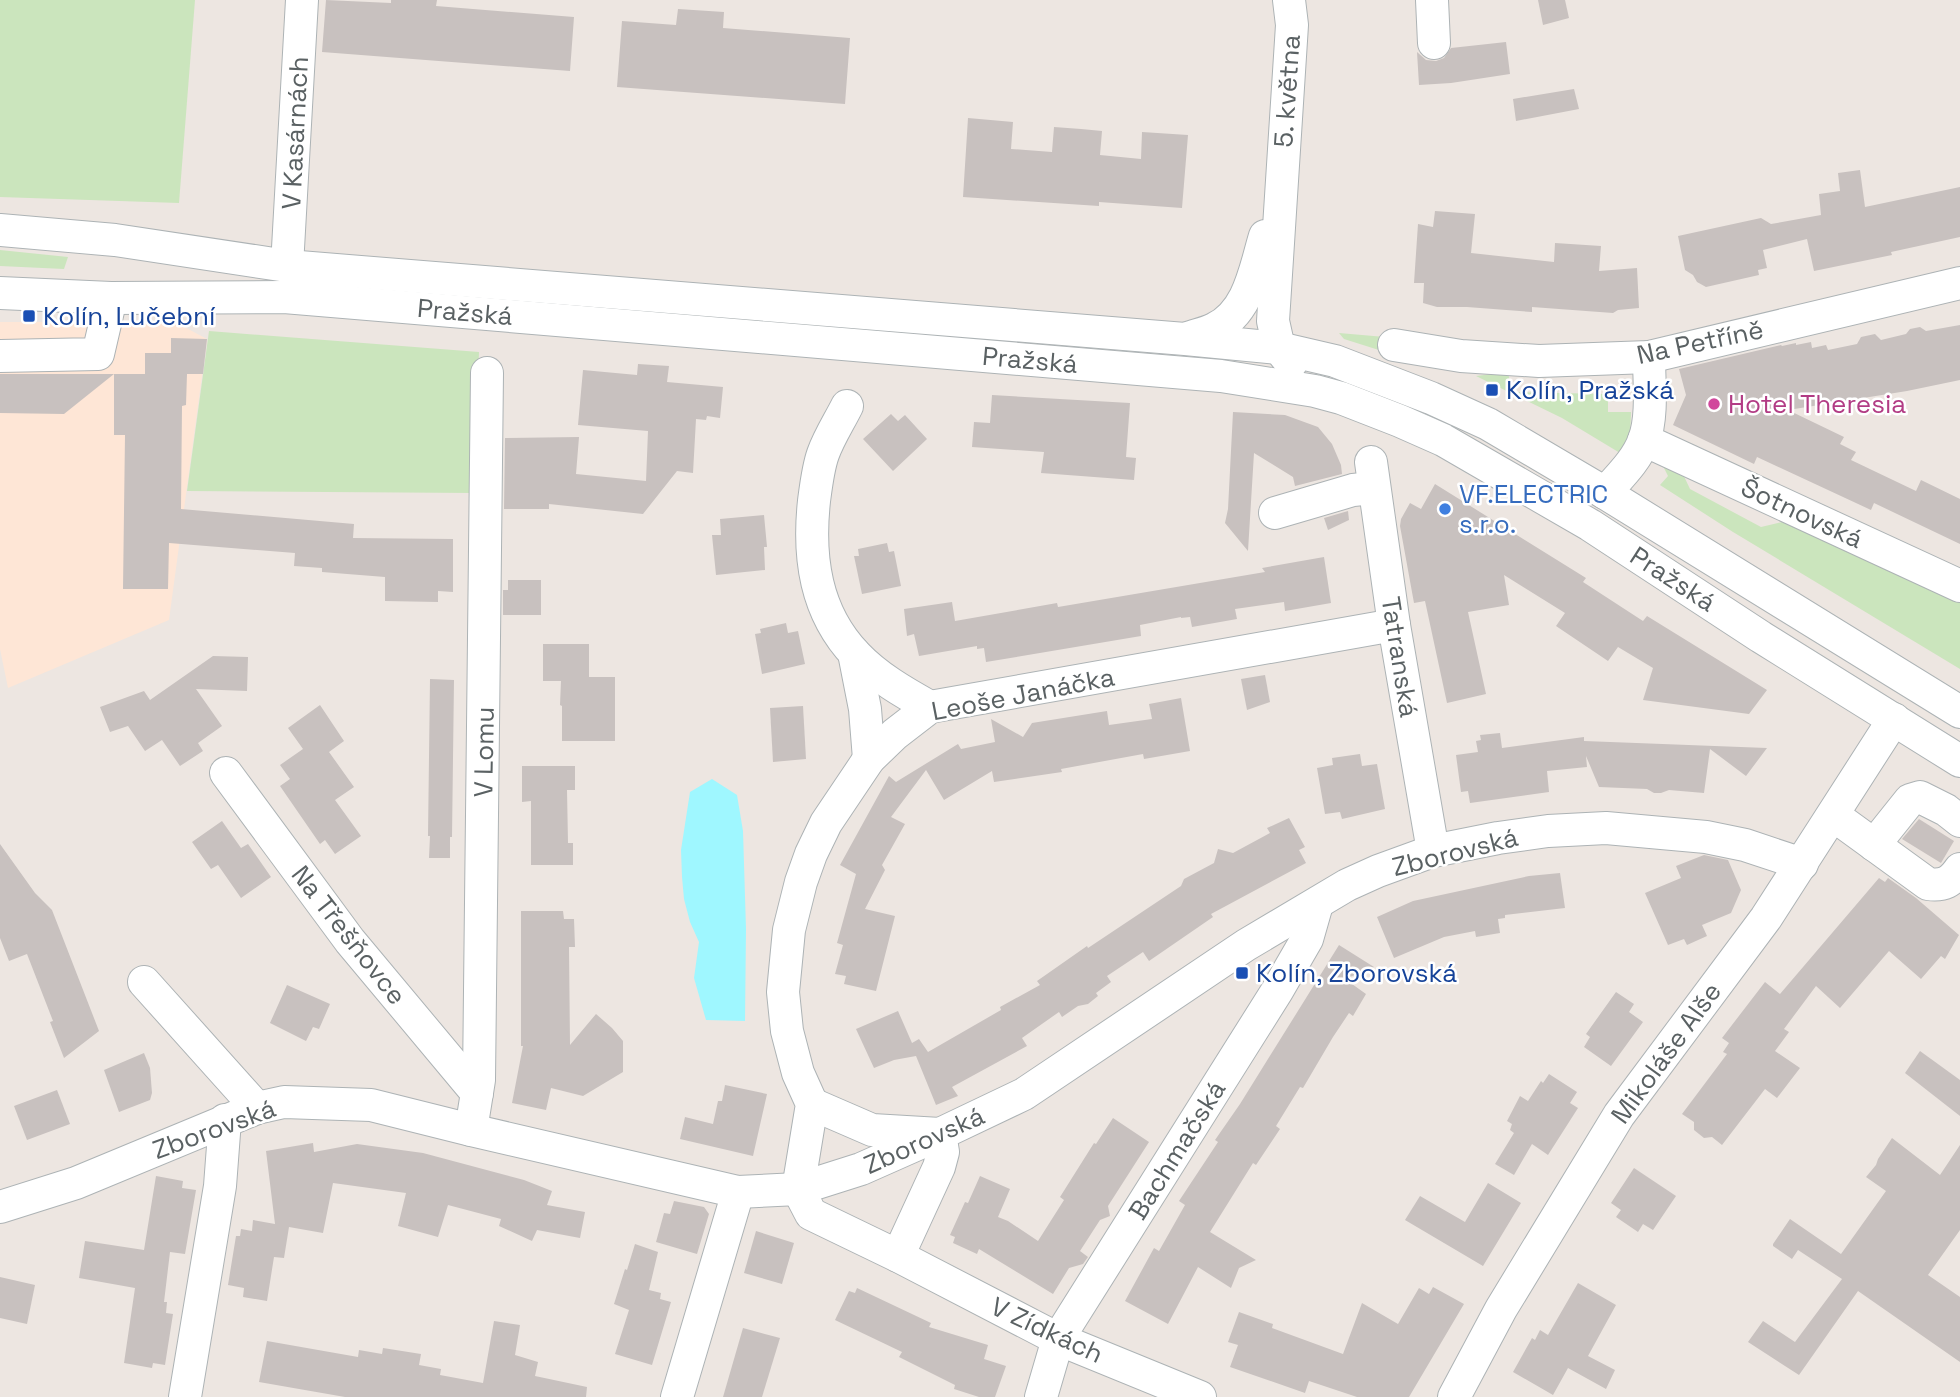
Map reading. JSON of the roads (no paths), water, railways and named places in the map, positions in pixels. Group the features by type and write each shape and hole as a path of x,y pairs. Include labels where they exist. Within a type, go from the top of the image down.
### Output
{"street":[{"name":"V Kasárnách","path":"286,266 303,0"},
{"name":"5. května","path":"1279,348 1273,321 1292,24 1289,0"},
{"path":"1432,0 1434,43"},
{"name":"5. května","path":"1185,339 1215,329 1236,312 1243,301 1281,181"},
{"name":"Pražská","path":"0,230 115,240 286,266 1185,339 1279,348 1335,361 1431,398 1488,424 1960,712"},
{"name":"Na Petříně","path":"1394,345 1461,356 1539,361 1650,357 1960,283"},
{"name":"Pražská","path":"0,293 111,298 284,297 1221,376 1315,391 1388,416 1443,440 1590,525 1761,637 1960,761"},
{"path":"9,348 98,354 111,298"},
{"path":"1221,376 1279,348 1315,391"},
{"path":"1605,493 1626,469 1644,440 1648,421 1650,357"},
{"name":"V Lomu","path":"471,1130 477,1093 487,373"},
{"path":"847,406 822,455 815,490 812,559 816,581 825,609 854,653 882,678 930,707"},
{"name":"Šotnovská","path":"1644,440 1960,586"},
{"name":"Tatranská","path":"1275,513 1353,490 1372,475 1394,625 1433,851"},
{"name":"Leoše Janáčka","path":"812,1104 798,1073 787,1031 783,992 789,930 811,854 840,800 869,759 895,734 930,707 1394,625"},
{"path":"854,653 865,709 869,759"},
{"name":"Mikoláše Alše","path":"1454,1397 1501,1309 1619,1115 1766,918 1894,719"},
{"name":"Na Třešňovce","path":"226,774 350,941 477,1093"},
{"path":"1874,845 1910,800 1920,797 1960,821"},
{"path":"1833,815 1928,884 1940,886 1955,877 1960,869"},
{"name":"Zborovská","path":"0,1207 76,1183 225,1120 257,1108 284,1102 372,1105 738,1192 798,1189 861,1169 940,1135 1024,1094 1246,945 1347,886 1378,871 1433,851 1523,834 1606,828 1706,837 1745,845 1802,864"},
{"name":"Bachmačská","path":"1041,1397 1058,1339 1277,991 1307,939 1317,904"},
{"path":"144,982 257,1108"},
{"path":"798,1189 812,1104 872,1130 940,1135 943,1152 939,1167 898,1256"},
{"path":"185,1397 220,1186 225,1120"},
{"name":"V Zídkách","path":"798,1189 811,1214 1058,1339 1200,1397"},
{"path":"677,1397 738,1192"}],"water":[{"path":"712,779 737,795 743,831 745,1021 706,1020 694,978 699,942 684,899 681,850 690,792"}],"place":[{"name":"Kolín, Lučební","path":"29,316"},
{"name":"Kolín, Pražská","path":"1492,390"},
{"name":"Hotel Theresia","path":"1714,404"},
{"name":"VF.ELECTRIC s.r.o.","path":"1445,509"},
{"name":"Kolín, Zborovská","path":"1242,973"}]}
